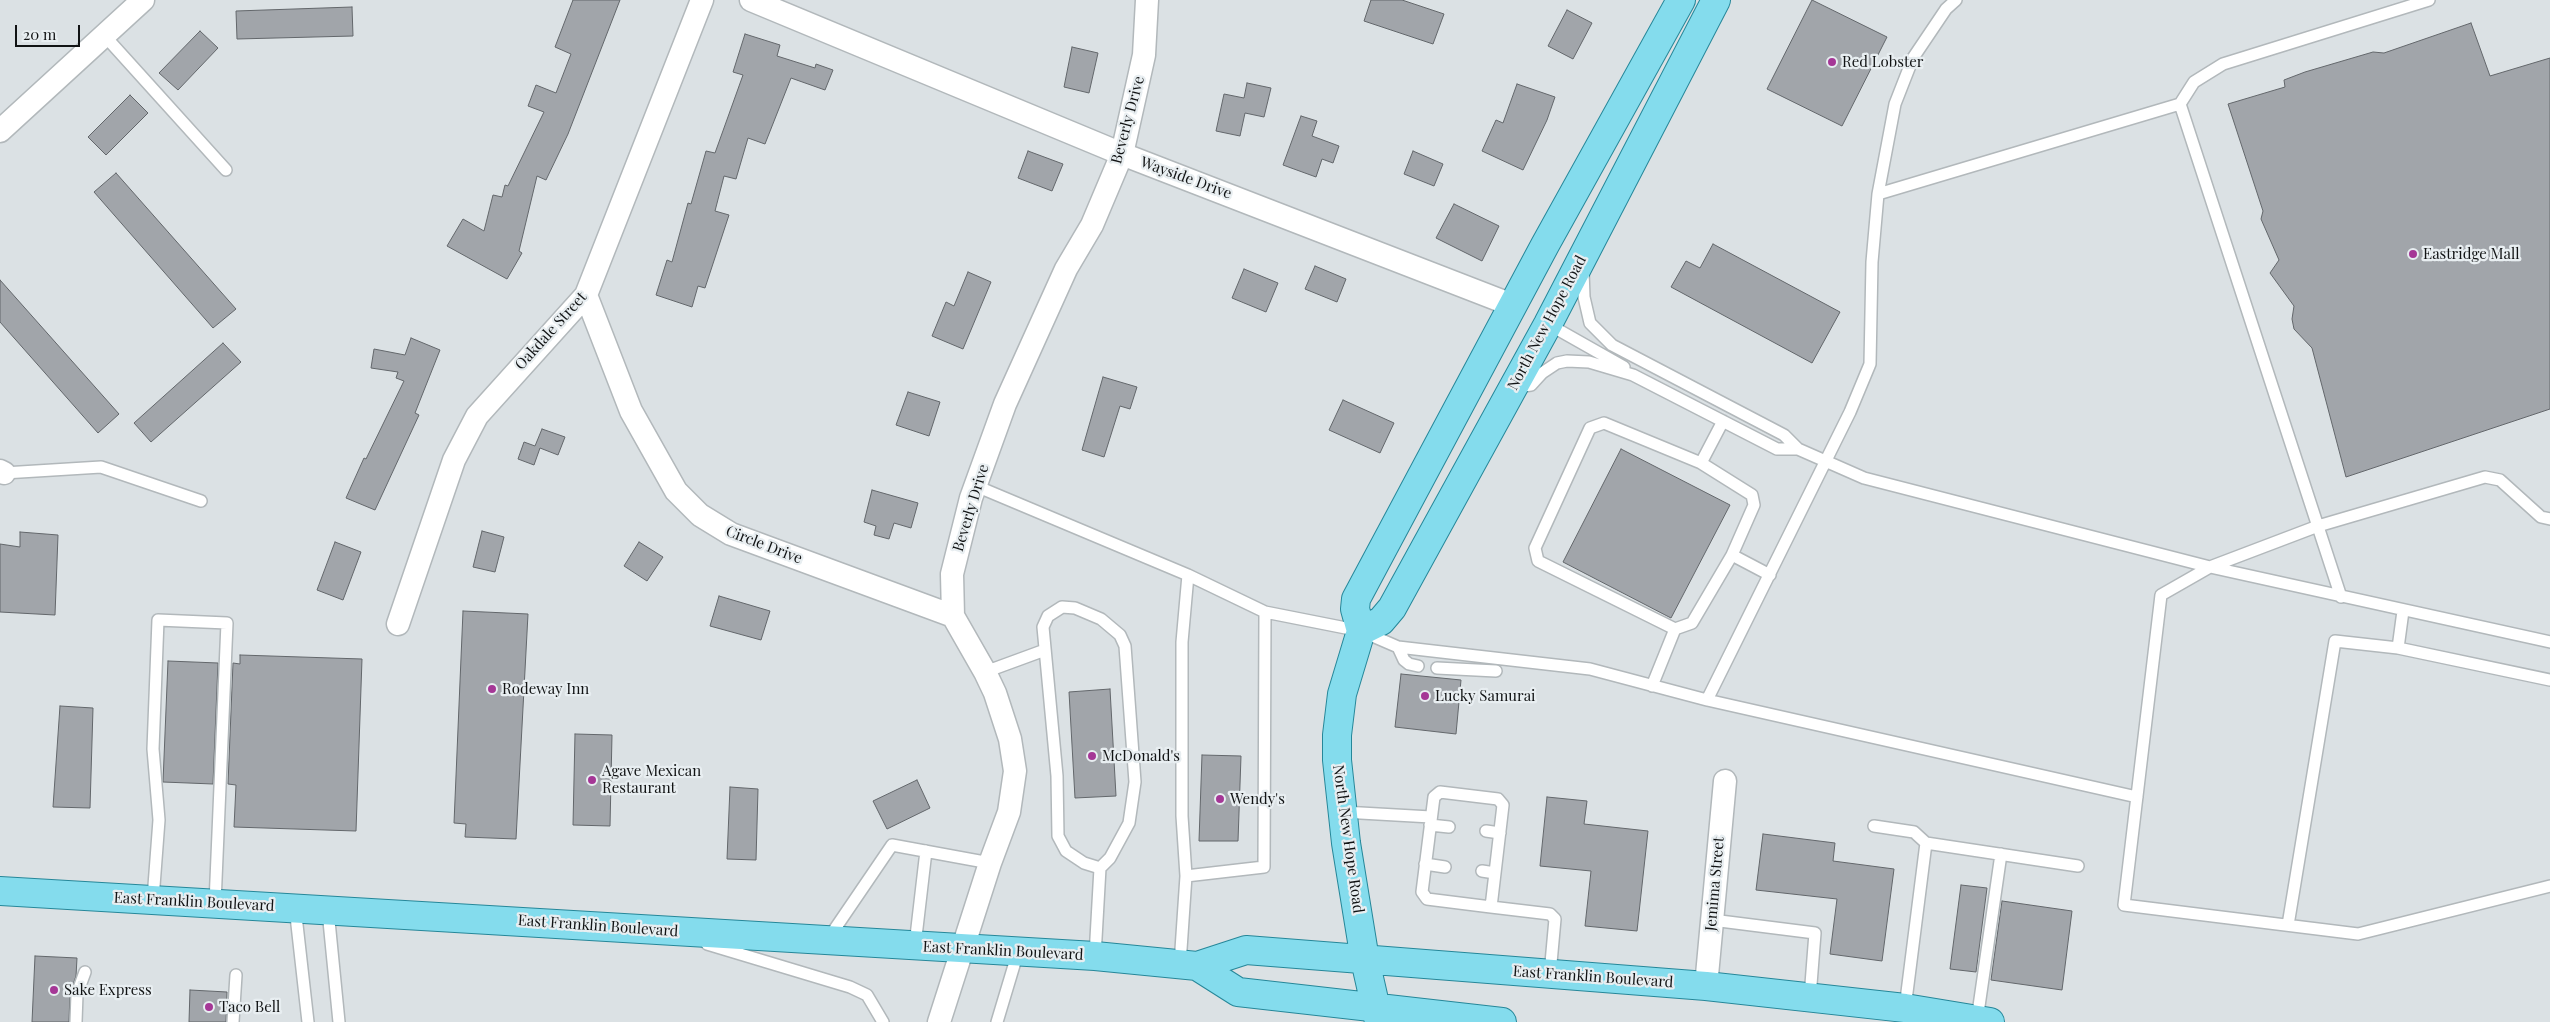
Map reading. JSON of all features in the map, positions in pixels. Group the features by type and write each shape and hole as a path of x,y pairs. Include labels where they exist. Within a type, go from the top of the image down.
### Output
{"main road":[{"name":"North New Hope Road","path":"1361,631 1374,626 1387,616 1548,324 1716,0"},
{"name":"North New Hope Road","path":"1377,1015 1365,960 1342,812 1336,735 1342,694 1361,631 1356,604 1363,582 1675,2"},
{"path":"1545,245 1550,267 1543,301 1544,314 1548,324"},
{"name":"East Franklin Boulevard","path":"0,891 1095,956 1188,965 1246,950 1706,986 1904,1008 1984,1021"},
{"name":"East Franklin Boulevard","path":"1188,965 1238,992 1377,1015 1501,1022"}],"street":[{"path":"0,131 143,0"},
{"name":"Oakdale Street","path":"398,624 454,460 477,416 586,295 702,0"},
{"name":"Wayside Drive","path":"752,0 1122,154 1512,305"},
{"name":"Beverly Drive","path":"939,1022 964,949 990,863 1009,812 1015,771 1010,739 985,672 953,616 952,574 976,486 1025,356 1066,269 1092,225 1122,154 1144,55 1148,0"},
{"name":"Circle Drive","path":"586,295 631,411 676,491 700,516 731,534 953,616"},
{"name":"Jemima Street","path":"1706,986 1725,781"}],"lane":[{"path":"1707,700 1850,412 1870,364 1872,262 1878,194 1895,104 1913,58 1946,9 1956,0"},
{"path":"1878,194 2180,104 2194,82 2223,64 2429,0"},
{"path":"104,35 226,170"},
{"path":"2180,104 2341,597"},
{"path":"1582,257 1586,312 1598,333 1629,354 1784,436 1798,449 1864,478 2210,567 2550,642"},
{"path":"1548,324 1627,369 1633,375"},
{"path":"1512,388 1531,384 1548,368 1567,361 1589,362 1633,375 1778,449 1798,449"},
{"path":"1701,463 1723,421"},
{"path":"1604,423 1701,463 1752,495 1754,505 1732,555 1692,623 1674,629 1538,561 1535,548 1590,428 1604,423"},
{"path":"2,472 101,467 201,501"},
{"path":"2550,519 2541,516 2500,480 2485,478 2318,526 2210,567 2161,595 2124,905 2358,934 2550,886"},
{"path":"976,486 1188,575 1265,612 1361,631 1398,647 1590,669 1707,700 2137,797"},
{"path":"1732,555 1770,575"},
{"path":"1188,575 1182,642 1182,787 1188,965"},
{"path":"1095,956 1100,868 1110,858 1130,823 1135,782 1125,646 1120,634 1101,619 1075,608 1062,606 1048,616 1043,627 1057,776 1058,836 1066,851 1084,863 1100,868"},
{"path":"2398,648 2403,611"},
{"path":"1186,876 1264,867 1265,612"},
{"path":"153,899 159,820 154,780 153,749 158,620 228,623 215,903"},
{"path":"1652,686 1674,629"},
{"path":"2288,925 2336,641 2398,648 2550,680"},
{"path":"1398,647 1404,660 1418,666"},
{"path":"985,672 1045,650"},
{"path":"1437,668 1496,672"},
{"path":"1491,908 1503,804 1498,799 1440,792 1434,797 1422,892 1427,899 1491,908 1550,914 1555,919 1550,974"},
{"path":"1342,812 1431,821 1449,827"},
{"path":"1874,826 1914,832 1926,843 2078,866"},
{"path":"1486,831 1500,833"},
{"path":"1904,1008 1926,843"},
{"path":"827,940 892,845 990,863"},
{"path":"915,946 926,851"},
{"path":"1984,1021 2001,854"},
{"path":"1425,864 1445,867"},
{"path":"1482,871 1495,873"},
{"path":"295,908 308,1022"},
{"path":"328,909 338,1022"},
{"path":"1712,920 1815,932 1810,997"},
{"path":"662,930 850,987 867,995 883,1022"},
{"path":"997,1022 1018,952"},
{"path":"76,1022 77,994 85,972"},
{"path":"233,1022 236,974"}],"building":[{"path":"573,0 620,0 568,134 546,180 537,176 519,251 522,253 507,279 447,246 463,219 484,231 493,195 502,197 505,185 508,186 544,112 528,106 536,85 556,93 571,54 555,47"},
{"path":"1371,0 1402,0 1444,14 1433,44 1364,21"},
{"path":"1812,0 1887,37 1842,126 1767,89"},
{"path":"352,7 353,36 237,39 236,11"},
{"path":"1567,10 1592,23 1573,59 1548,46"},
{"name":"Eastridge Mall","path":"2471,23 2490,76 2550,58 2550,409 2346,477 2312,348 2294,329 2292,319 2294,306 2270,273 2279,260 2261,219 2263,211 2228,104 2285,87 2284,80 2305,72 2373,52 2384,53"},
{"path":"200,31 218,48 178,90 159,73"},
{"path":"745,34 780,45 777,56 815,68 816,64 833,70 825,90 791,78 765,144 748,138 736,179 724,176 715,211 729,215 705,288 698,286 692,307 656,295 667,260 672,262 688,203 691,204 706,151 715,153 743,75 733,72"},
{"path":"1072,47 1098,53 1089,93 1064,87"},
{"path":"1247,83 1271,88 1264,117 1245,113 1240,136 1216,131 1224,94 1244,98"},
{"path":"1517,84 1555,97 1547,120 1523,170 1482,151 1496,120 1503,123"},
{"path":"130,95 148,113 106,155 88,137"},
{"path":"1301,116 1317,121 1312,136 1339,146 1333,163 1322,159 1316,177 1283,165"},
{"path":"1028,151 1063,164 1052,191 1018,178"},
{"path":"1413,151 1443,164 1434,186 1404,174"},
{"path":"116,173 236,309 213,328 94,192"},
{"path":"1454,204 1499,226 1482,261 1436,238"},
{"path":"1713,244 1840,312 1812,363 1671,287 1686,261 1700,268"},
{"path":"1315,266 1346,279 1337,302 1305,289"},
{"path":"1244,269 1278,283 1266,312 1232,298"},
{"path":"968,272 991,282 963,349 932,336 946,302 954,306"},
{"path":"0,280 119,414 98,433 0,322"},
{"path":"411,338 440,350 415,413 419,415 375,510 346,498 364,458 366,459 404,381 396,378 398,372 371,368 374,349 405,355"},
{"path":"223,343 241,362 151,442 134,423"},
{"path":"1103,377 1137,387 1130,409 1120,406 1104,457 1082,450"},
{"path":"908,392 940,402 929,436 896,425"},
{"path":"1343,400 1394,423 1380,453 1329,430"},
{"path":"542,429 565,437 558,455 540,448 534,465 518,459 524,442 535,446"},
{"path":"1621,449 1730,505 1671,618 1563,562"},
{"path":"872,490 918,503 911,528 894,523 889,539 874,535 876,526 864,522"},
{"path":"482,531 504,537 495,572 473,567"},
{"path":"20,532 58,535 55,615 0,612 0,544 20,547"},
{"path":"335,542 361,552 343,600 317,590"},
{"path":"639,542 663,557 647,581 624,566"},
{"path":"719,596 770,611 761,640 710,626"},
{"name":"Rodeway Inn","path":"463,611 528,614 516,839 465,837 466,824 454,823"},
{"path":"240,655 362,659 356,831 234,827 236,785 228,784 233,663 240,664"},
{"path":"168,661 218,663 213,784 163,782"},
{"path":"1401,674 1461,680 1456,734 1395,727"},
{"path":"1110,689 1116,796 1075,798 1069,692"},
{"path":"60,706 93,708 90,808 53,807"},
{"name":"Agave Mexican Restaurant","path":"575,734 612,735 610,826 573,825"},
{"name":"Wendy's","path":"1202,755 1241,756 1238,841 1199,841"},
{"path":"917,780 930,808 887,829 873,801"},
{"path":"730,787 758,789 756,860 727,859"},
{"path":"1547,797 1587,801 1584,824 1648,831 1637,931 1585,926 1591,871 1540,866"},
{"path":"1763,834 1835,843 1833,861 1894,869 1882,961 1830,954 1837,899 1756,890"},
{"path":"1961,885 1987,888 1976,972 1950,969"},
{"path":"2002,901 2072,911 2062,990 1991,980"},
{"name":"Sake Express","path":"35,956 77,958 76,976 70,993 69,1022 32,1022"},
{"name":"Taco Bell","path":"190,990 227,992 226,1022 189,1022"}],"place":[{"name":"Red Lobster","path":"1832,62"},
{"name":"Eastridge Mall","path":"2413,254"},
{"name":"Rodeway Inn","path":"492,689"},
{"name":"Lucky Samurai","path":"1425,696"},
{"name":"McDonald's","path":"1092,756"},
{"name":"Agave Mexican Restaurant","path":"592,780"},
{"name":"Wendy's","path":"1220,799"},
{"name":"Sake Express","path":"54,990"},
{"name":"Taco Bell","path":"209,1007"}]}
